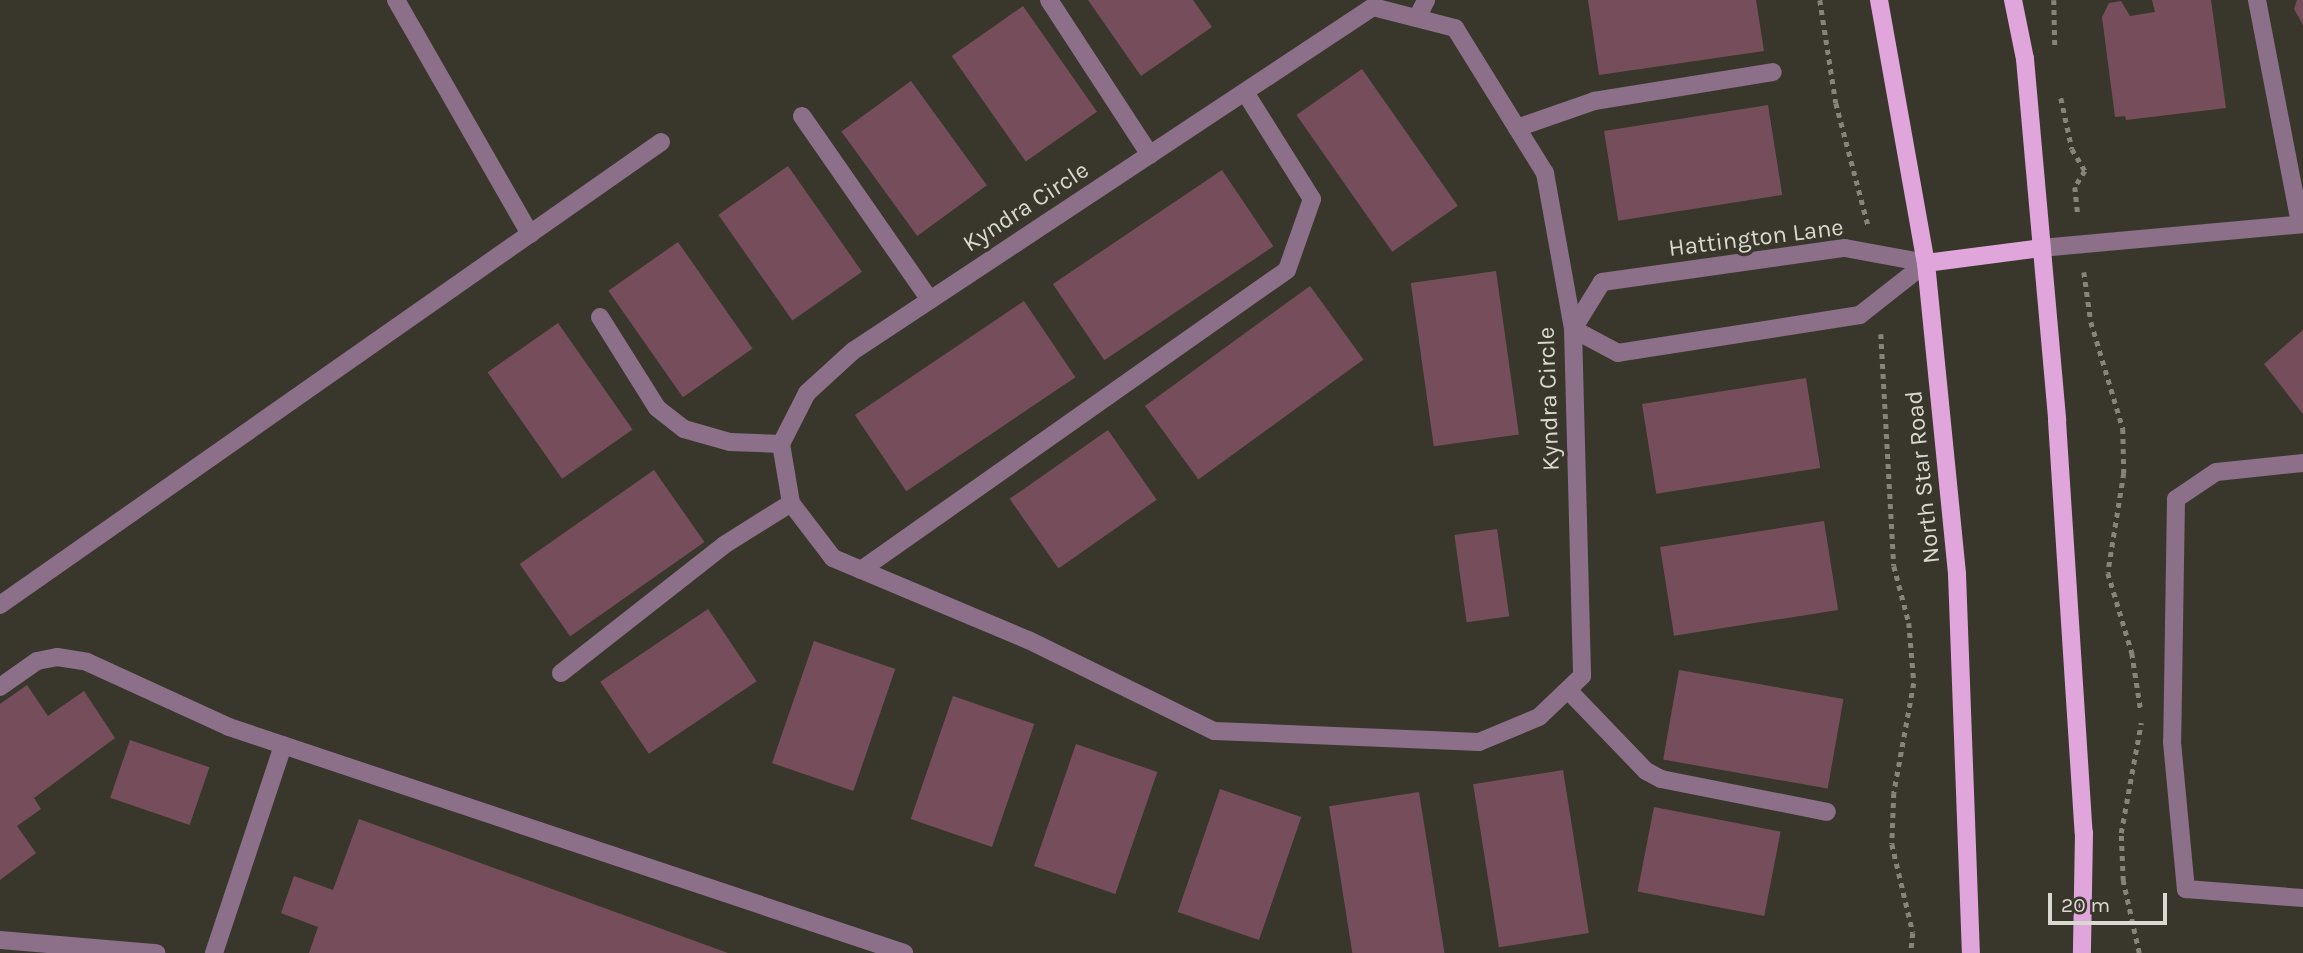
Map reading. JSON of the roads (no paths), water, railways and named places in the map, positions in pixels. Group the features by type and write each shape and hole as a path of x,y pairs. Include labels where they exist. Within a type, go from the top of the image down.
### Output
{"main road":[{"name":"North Star Road","path":"1879,0 1926,263 1957,574 1971,953"},
{"path":"2013,0 2025,59 2042,248 2084,833 2082,953"},
{"path":"1926,263 2042,248"}],"street":[{"path":"396,0 530,234"},
{"path":"1049,0 1150,155"},
{"path":"1417,18 1426,0"},
{"path":"2042,248 2302,224 2257,0"},
{"name":"Kyndra Circle","path":"1372,3 1455,28 1545,173 1573,329 1582,676 1539,718 1479,742 1214,731 1028,640 833,558 791,503 781,444 807,393 852,351 1245,92 1372,3"},
{"path":"1517,128 1594,101 1773,72"},
{"path":"861,570 1287,270 1312,199 1245,92"},
{"path":"802,116 930,300"},
{"path":"0,605 661,142"},
{"name":"Hattington Lane","path":"1573,329 1602,282 1845,248 1926,263"},
{"path":"1573,329 1618,353 1860,315 1926,263"},
{"path":"600,317 657,408 684,429 730,442 781,444"},
{"path":"2303,463 2216,471 2176,499 2172,728 2186,889 2303,898"},
{"path":"561,673 724,545 791,503"},
{"path":"0,687 37,661 57,656 77,660 283,745 904,953"},
{"path":"1568,690 1646,771 1661,779 1827,812"},
{"path":"214,953 283,745"},
{"path":"0,940 156,953"}]}
